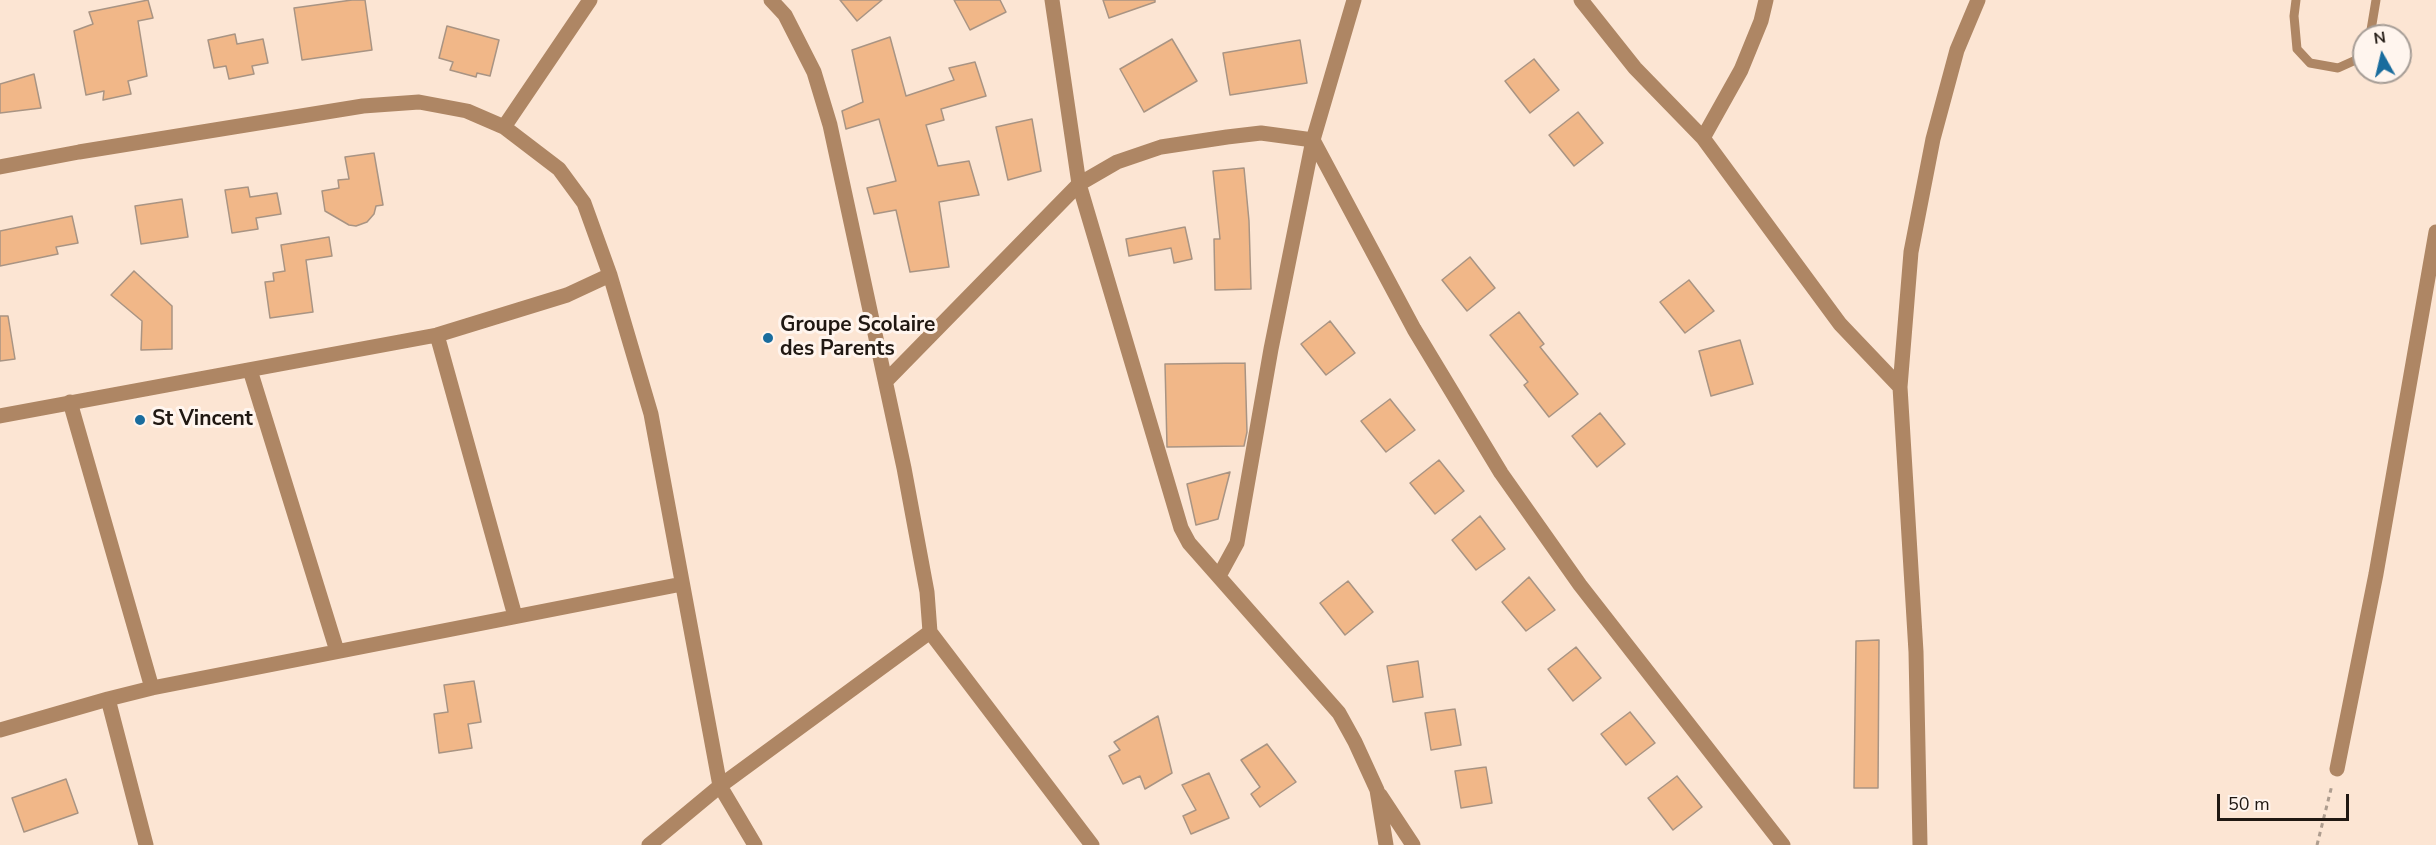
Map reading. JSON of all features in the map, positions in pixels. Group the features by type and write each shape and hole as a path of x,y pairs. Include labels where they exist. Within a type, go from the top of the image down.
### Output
{"street":[{"path":"504,127 590,0"},
{"path":"771,0 785,15 814,72 830,125 886,381 925,581 930,632 1092,845"},
{"path":"1052,0 1079,184 1181,528 1189,543 1339,714 1377,790 1413,845"},
{"path":"1219,576 1237,543 1271,349 1313,140 1354,0"},
{"path":"1703,138 1741,70 1761,21 1766,0"},
{"path":"1920,845 1916,652 1900,387 1911,252 1933,139 1957,50 1978,0"},
{"path":"1588,4 1635,68 1703,138 1840,324 1900,387"},
{"path":"0,167 363,105 418,102 467,111 504,127 558,169 584,203 610,275 651,414 720,786 755,845"},
{"path":"886,381 1079,184 1117,162 1161,147 1261,133 1313,140"},
{"path":"1313,140 1414,329 1501,473 1580,585 1783,845"},
{"path":"2337,769 2376,574 2436,232"},
{"path":"0,416 437,335 567,295 610,275"},
{"path":"437,335 515,616"},
{"path":"250,370 337,651"},
{"path":"70,402 152,688"},
{"path":"0,730 152,688 682,584"},
{"path":"650,845 720,786 930,632"},
{"path":"108,699 146,845"},
{"path":"1377,790 1386,845"}],"lane":[{"path":"2296,0 2294,16 2297,49 2310,63 2338,68 2352,62"},
{"path":"2372,24 2376,0"}],"path":[{"path":"2317,845 2337,769"}],"building":[{"path":"148,0 153,18 138,21 147,76 128,81 131,94 103,100 104,91 86,95 74,31 93,24 89,12"},
{"path":"365,0 372,50 302,60 294,8"},
{"path":"840,0 882,0 857,21"},
{"path":"954,0 1000,0 1006,12 970,30"},
{"path":"1103,0 1155,0 1155,2 1109,18"},
{"path":"447,26 499,40 490,76 477,73 476,77 450,70 453,62 439,58"},
{"path":"235,34 237,44 263,39 268,63 252,66 254,74 229,79 226,66 214,68 208,40"},
{"path":"890,37 906,96 954,80 949,68 975,62 986,96 941,109 944,120 926,125 938,166 969,161 979,195 939,202 949,267 910,272 896,210 874,214 867,188 896,181 879,119 846,129 842,111 863,102 852,50"},
{"path":"1172,39 1197,81 1144,112 1120,69"},
{"path":"1300,40 1307,83 1230,95 1223,53"},
{"path":"1534,59 1559,90 1530,113 1505,81"},
{"path":"34,74 41,108 0,113 0,84"},
{"path":"1578,112 1603,143 1574,166 1549,135"},
{"path":"1032,119 1041,171 1008,180 996,127"},
{"path":"374,153 383,205 376,206 374,214 367,222 356,226 349,225 325,211 322,191 339,188 338,180 349,179 345,157"},
{"path":"1244,168 1249,221 1251,289 1215,290 1214,239 1220,239 1213,171"},
{"path":"248,187 250,197 277,193 281,214 256,218 258,229 232,233 225,190"},
{"path":"182,199 188,237 141,244 135,206"},
{"path":"72,216 78,243 56,247 58,254 0,266 0,231"},
{"path":"1185,227 1192,259 1174,263 1171,248 1129,256 1126,239"},
{"path":"329,237 332,256 306,260 313,312 270,318 265,282 274,281 273,273 285,271 281,245"},
{"path":"1470,257 1495,288 1467,311 1442,280"},
{"path":"134,271 172,306 172,349 141,350 142,321 111,295"},
{"path":"1689,280 1714,311 1685,333 1660,302"},
{"path":"1519,312 1544,344 1540,347 1578,394 1549,417 1524,385 1528,382 1490,335"},
{"path":"0,316 8,316 15,359 0,361"},
{"path":"1330,321 1355,353 1326,375 1301,344"},
{"path":"1740,340 1753,384 1711,396 1699,351"},
{"path":"1245,363 1247,432 1244,446 1167,447 1165,364"},
{"path":"1390,399 1415,430 1386,452 1361,421"},
{"path":"1600,413 1625,444 1597,467 1572,436"},
{"path":"1439,460 1464,491 1435,514 1410,483"},
{"path":"1230,472 1218,519 1196,525 1187,484"},
{"path":"1480,516 1505,549 1476,570 1452,540"},
{"path":"1529,577 1555,610 1526,631 1502,602"},
{"path":"1348,581 1373,612 1345,635 1320,603"},
{"path":"1879,640 1878,788 1854,788 1856,641"},
{"path":"1576,647 1601,678 1573,701 1548,669"},
{"path":"1418,661 1423,697 1393,702 1387,666"},
{"path":"474,681 481,722 468,724 472,748 439,753 434,714 448,712 444,685"},
{"path":"1455,709 1461,745 1431,750 1425,713"},
{"path":"1630,712 1655,743 1626,765 1601,734"},
{"path":"1158,716 1172,773 1145,789 1140,776 1123,784 1109,756 1120,750 1114,742"},
{"path":"1267,744 1296,782 1260,807 1251,794 1260,787 1241,760"},
{"path":"1486,767 1492,803 1461,808 1455,771"},
{"path":"1209,773 1229,818 1191,834 1183,816 1196,810 1182,785"},
{"path":"1677,776 1702,807 1673,830 1648,798"},
{"path":"66,779 78,813 24,832 12,798"}],"place":[{"name":"Groupe Scolaire des Parents","path":"768,338"},
{"name":"St Vincent","path":"140,420"}]}
